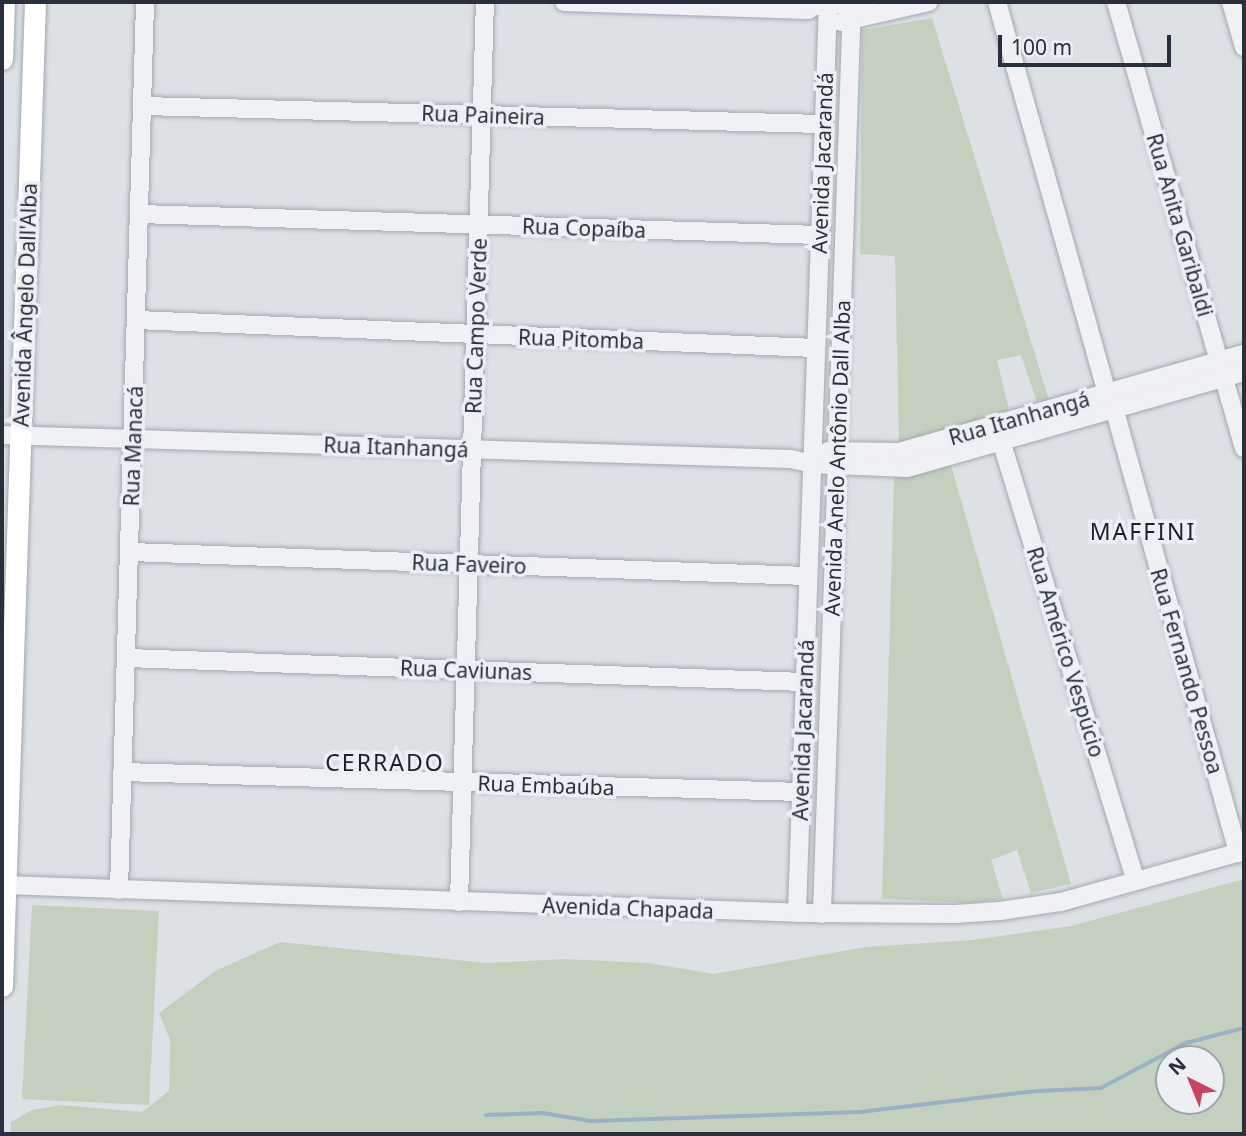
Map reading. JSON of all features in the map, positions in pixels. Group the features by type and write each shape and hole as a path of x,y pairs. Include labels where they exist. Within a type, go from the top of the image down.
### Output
{"main road":[{"path":"2,60 4,2"},
{"name":"Avenida Ângelo Dall'Alba","path":"2,986 10,692 11,435 35,2"}],"street":[{"name":"Rua Manacá","path":"119,890 145,2"},
{"name":"Rua Campo Verde","path":"460,902 485,2"},
{"path":"564,2 808,10 815,6 828,10 859,9 929,2"},
{"name":"Rua Fernando Pessoa","path":"997,2 1241,852"},
{"name":"Rua Anita Garibaldi","path":"1116,2 1244,448"},
{"path":"1231,2 1244,47"},
{"name":"Avenida Anelo Antônio Dall Alba","path":"822,914 837,458 859,9"},
{"name":"Avenida Jacarandá","path":"797,913 828,10"},
{"name":"Rua Paineira","path":"142,106 823,124"},
{"name":"Rua Copaíba","path":"139,214 820,235"},
{"name":"Rua Pitomba","path":"136,320 816,348"},
{"name":"Rua Itanhangá","path":"11,435 791,459 812,457 907,468 998,432 1222,369 1244,354"},
{"name":"Rua Itanhangá","path":"1222,369 1244,372"},
{"name":"Rua Américo Vespúcio","path":"998,432 1135,880"},
{"name":"Rua Faveiro","path":"130,552 808,576"},
{"name":"Rua Caviunas","path":"127,658 804,682"},
{"name":"Rua Embaúba","path":"123,772 801,792"},
{"path":"800,811 812,815 825,808"},
{"name":"Avenida Chapada","path":"3,886 822,914 1000,911 1061,902 1241,852"}],"green space":[{"path":"932,18 1049,400 1037,402 1021,355 997,360 1009,410 899,444 895,256 860,254 862,30"},
{"path":"951,465 1071,884 1031,893 1017,850 991,860 1003,899 969,903 882,899 894,478"},
{"path":"1244,879 1244,1134 10,1134 11,1122 32,1110 61,1105 142,1112 169,1091 170,1040 159,1013 215,971 280,942 487,963 564,959 648,963 714,974 866,947 972,940 1071,926"},
{"path":"32,905 159,911 149,1105 22,1099"}],"waterway":[{"path":"486,1115 543,1113 592,1121 860,1112 1037,1091 1101,1088 1186,1043 1244,1028"}],"district":[{"name":"MAFFINI","path":"1143,531"},
{"name":"CERRADO","path":"385,762"}]}
